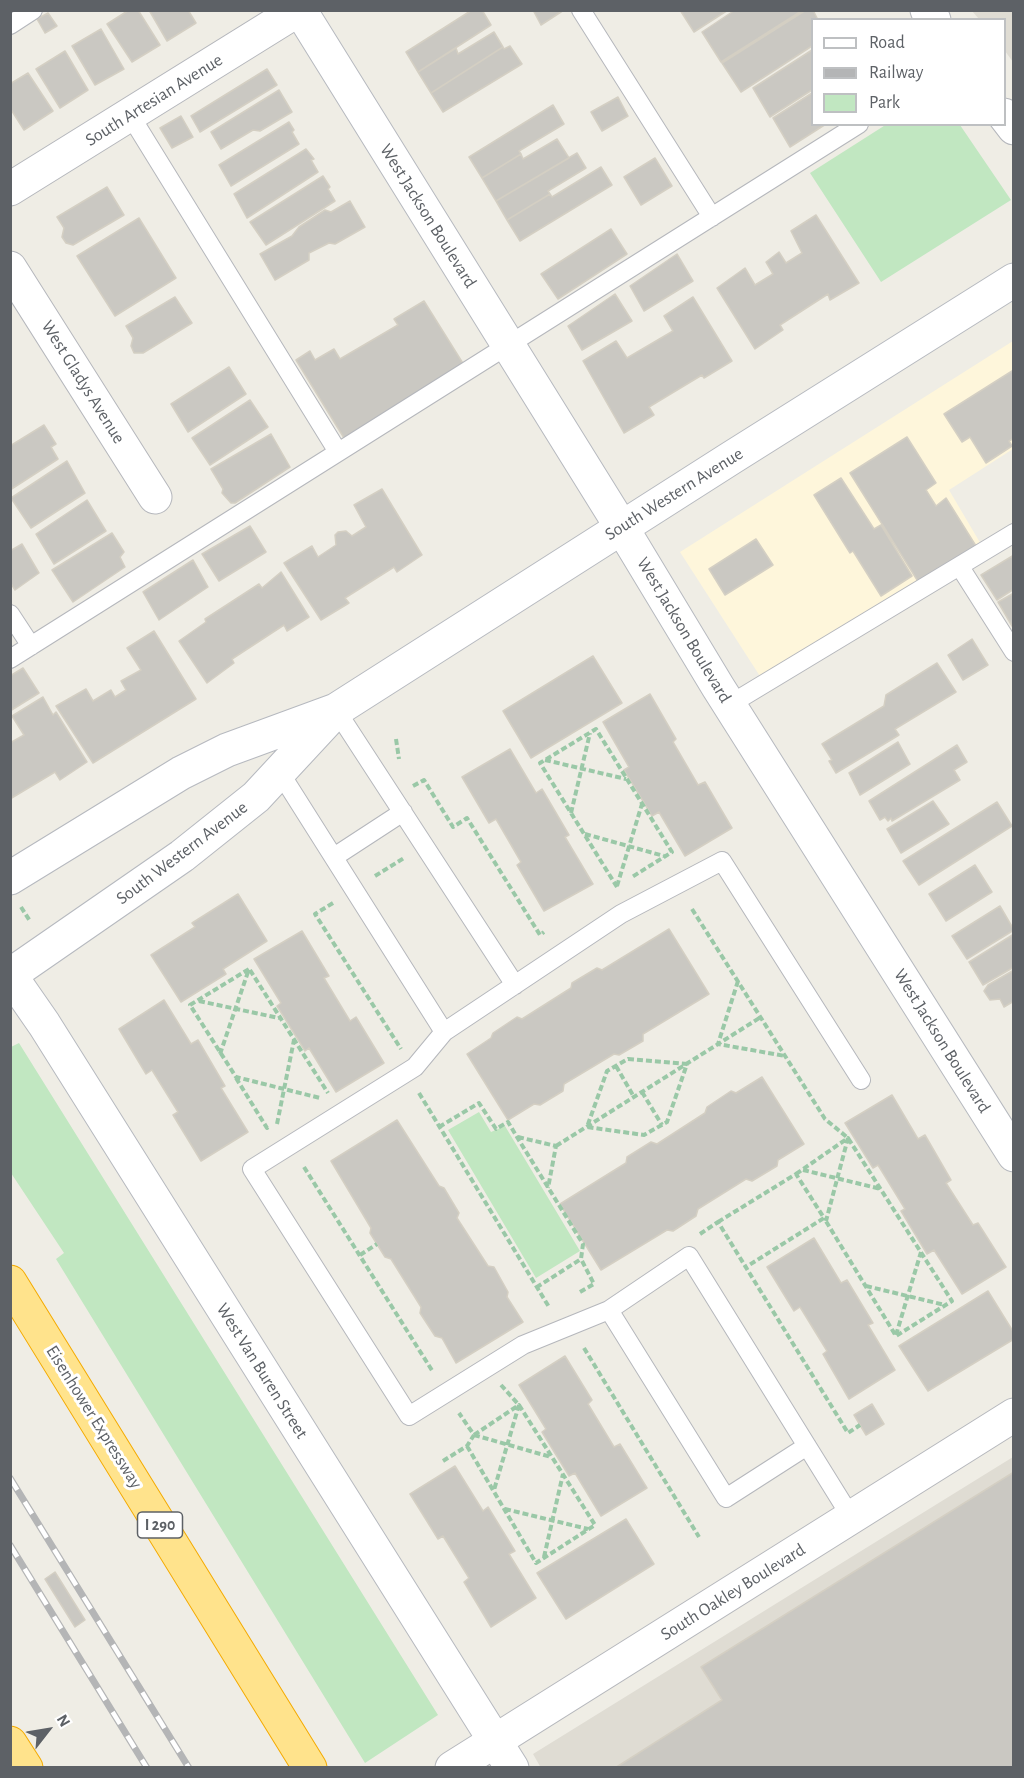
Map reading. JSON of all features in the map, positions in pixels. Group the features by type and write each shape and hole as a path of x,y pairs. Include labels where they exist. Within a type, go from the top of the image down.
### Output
{"highway":[{"name":"Eisenhower Expressway","path":"10,1282 310,1767"},
{"path":"10,1743 26,1767"}],"street":[{"name":"South Artesian Avenue","path":"10,189 299,10"},
{"name":"West Jackson Boulevard","path":"299,10 729,705 1014,1155"},
{"name":"West Gladys Avenue","path":"10,268 155,496"},
{"name":"South Western Avenue","path":"14,890 199,764 227,750 336,710 1014,280"},
{"name":"South Western Avenue","path":"10,975 182,856 256,797 336,710"},
{"name":"West Van Buren Street","path":"10,975 51,1034 503,1754"},
{"name":"South Oakley Boulevard","path":"452,1767 503,1754 851,1517 1014,1415"}],"lane":[{"path":"10,25 33,10"},
{"path":"581,10 712,217"},
{"path":"130,115 338,452"},
{"path":"10,659 856,126"},
{"path":"729,705 1014,533"},
{"path":"960,567 1014,652"},
{"path":"10,614 31,646"},
{"path":"336,710 515,985"},
{"path":"279,771 444,1032"},
{"path":"334,857 402,812"},
{"path":"851,1517 689,1256 609,1310 524,1345 409,1416 252,1169 415,1067 444,1032 621,914 722,861 861,1080"},
{"path":"609,1310 726,1498 807,1446"}],"path":[{"path":"607,893 617,887 672,852 596,729 540,763 617,887"},
{"path":"571,813 590,733"},
{"path":"396,739 400,762"},
{"path":"545,760 626,779"},
{"path":"408,778 413,786 424,780 453,827"},
{"path":"617,887 642,803"},
{"path":"402,1050 315,914 467,818 540,935 549,929"},
{"path":"584,834 666,856"},
{"path":"14,890 35,930"},
{"path":"692,909 825,1119 848,1138 952,1300 896,1336"},
{"path":"249,969 190,1005 267,1128 285,1118"},
{"path":"220,1053 249,969"},
{"path":"249,969 333,1101"},
{"path":"718,1044 738,981"},
{"path":"198,1000 280,1018"},
{"path":"517,1137 556,1146 761,1017"},
{"path":"294,1040 276,1123 474,1435 552,1457"},
{"path":"718,1044 786,1056"},
{"path":"586,1127 608,1071 616,1066 628,1059 687,1064"},
{"path":"586,1127 644,1136 667,1122 687,1064"},
{"path":"616,1066 634,1097"},
{"path":"236,1077 326,1099"},
{"path":"642,1092 662,1125"},
{"path":"410,1099 419,1093 551,1310 566,1317 699,1537"},
{"path":"310,1102 318,1097"},
{"path":"440,1127 479,1102 496,1128 508,1122 583,1244 581,1259 594,1284 577,1294"},
{"path":"718,1222 803,1170 848,1138"},
{"path":"746,1267 825,1220 848,1138"},
{"path":"548,1188 556,1146"},
{"path":"304,1167 314,1161"},
{"path":"803,1170 881,1189"},
{"path":"796,1174 896,1336"},
{"path":"360,1255 376,1244"},
{"path":"896,1336 921,1252"},
{"path":"537,1287 581,1259"},
{"path":"865,1286 945,1305"},
{"path":"467,1446 536,1563 595,1525 519,1405 486,1368"},
{"path":"443,1461 467,1446 474,1435 519,1405"},
{"path":"494,1491 519,1405"},
{"path":"544,1558 563,1474"},
{"path":"504,1509 589,1529"}],"shaded area":[{"path":"972,11 1013,11 1013,62 1006,52 1006,18 978,18"},
{"path":"1013,341 1013,449 949,490 985,551 765,684 680,552"},
{"path":"1013,1457 1013,1767 541,1768 533,1754"}],"green space":[{"path":"884,126 961,126 1011,200 881,282 810,173"},
{"path":"19,1043 438,1715 365,1763 56,1259 64,1253 11,1173 11,1047"},
{"path":"479,1112 491,1132 505,1126 580,1251 536,1278 448,1130"}],"building":[{"path":"129,10 138,10 160,45 132,62 107,24"},
{"path":"149,10 188,10 196,23 167,41"},
{"path":"472,10 482,10 491,25 418,72 406,52"},
{"path":"533,10 564,10 541,25"},
{"path":"680,10 728,10 694,32"},
{"path":"735,10 803,10 721,62 702,32"},
{"path":"806,10 813,10 817,18 811,18 811,47 741,92 722,63"},
{"path":"48,13 57,26 45,33 37,19"},
{"path":"101,29 124,69 95,85 72,46"},
{"path":"494,32 503,47 431,93 418,72 456,48 458,54"},
{"path":"510,46 522,64 443,112 431,93 503,47 504,49"},
{"path":"65,51 88,90 60,108 36,69"},
{"path":"811,51 811,91 770,117 753,88"},
{"path":"267,69 277,85 200,132 191,116"},
{"path":"28,73 53,111 24,130 10,108 10,84"},
{"path":"279,90 292,112 260,131 253,130 221,149 211,132"},
{"path":"811,94 811,126 823,126 790,147 773,118"},
{"path":"618,97 628,116 602,131 591,112"},
{"path":"553,105 564,124 519,151 521,154 482,178 469,157"},
{"path":"181,116 193,137 172,148 160,128"},
{"path":"289,122 299,144 231,186 219,165"},
{"path":"557,139 569,158 496,201 482,178 521,154 523,159"},
{"path":"306,149 314,159 311,160 318,172 247,218 234,194"},
{"path":"577,153 586,168 548,191 550,194 507,220 496,201"},
{"path":"655,158 672,186 641,205 624,177"},
{"path":"601,167 612,185 520,241 507,220 550,194 552,197"},
{"path":"323,176 335,201 266,245 250,222"},
{"path":"107,187 124,215 73,245 66,243 62,237 64,228 57,217"},
{"path":"350,201 365,227 335,244 329,243 309,253 309,260 275,280 260,254 292,236 299,227 325,210 331,212"},
{"path":"816,215 859,283 830,300 828,294 780,325 783,330 755,349 717,288 745,268 755,285 773,274 766,262 779,252 786,263 802,253 791,231"},
{"path":"139,218 176,278 115,316 77,256"},
{"path":"611,229 627,254 558,299 541,274"},
{"path":"677,254 693,281 644,311 630,286"},
{"path":"615,294 632,321 582,350 568,326"},
{"path":"175,297 192,323 143,353 134,353 131,346 133,338 126,326"},
{"path":"693,297 732,361 704,378 702,375 649,407 654,415 624,433 583,361 616,341 627,358 673,331 664,316"},
{"path":"424,301 464,365 344,438 296,360 310,351 315,360 334,349 340,359 398,325 394,319"},
{"path":"229,367 246,394 188,432 171,404"},
{"path":"1012,371 1014,372 1014,438 1009,441 1012,446 986,463 970,437 962,442 944,414"},
{"path":"250,400 268,427 210,465 192,438"},
{"path":"44,425 56,444 51,447 58,459 10,490 10,446"},
{"path":"271,434 290,467 235,503 231,503 222,493 223,489 211,469"},
{"path":"907,437 936,483 926,490 936,506 946,498 976,546 919,583 850,473"},
{"path":"67,461 85,493 31,528 11,498"},
{"path":"841,478 874,529 881,525 912,576 881,596 853,551 850,553 814,495"},
{"path":"382,489 422,555 397,572 394,567 345,598 349,603 321,620 284,563 312,546 318,557 336,545 335,535 338,532 346,531 352,536 366,527 354,505"},
{"path":"87,500 106,531 54,564 36,534"},
{"path":"250,526 266,552 219,581 202,554"},
{"path":"112,533 124,552 120,557 125,567 73,602 52,570"},
{"path":"756,539 773,565 725,595 709,569"},
{"path":"22,544 39,573 15,590 10,582 10,551"},
{"path":"1014,555 1014,589 997,600 981,575"},
{"path":"193,560 208,587 159,620 143,592"},
{"path":"281,572 309,617 287,631 284,625 232,659 234,663 207,683 179,641 206,622 205,619 259,584 262,588"},
{"path":"1014,593 1014,625 1012,626 998,602"},
{"path":"154,631 196,699 93,763 56,706 86,689 93,701 111,690 115,697 126,690 121,681 141,670 127,648"},
{"path":"972,639 988,665 963,680 948,655"},
{"path":"593,656 622,703 531,758 503,711"},
{"path":"937,663 956,692 895,729 899,735 836,773 829,761 832,760 822,744 884,706 886,695"},
{"path":"23,668 39,693 10,711 10,676"},
{"path":"650,694 676,739 673,742 698,785 705,782 732,828 685,856 659,812 652,816 624,770 629,767 603,722"},
{"path":"43,697 53,715 56,712 87,762 60,780 55,772 10,799 10,743 24,735 12,716"},
{"path":"898,742 910,764 860,795 849,773"},
{"path":"957,745 967,762 954,770 960,780 892,821 891,818 888,821 885,817 880,820 869,801"},
{"path":"510,749 536,793 542,789 569,835 565,837 593,884 544,911 517,865 521,862 496,819 489,823 462,777"},
{"path":"933,801 949,824 901,853 887,829"},
{"path":"997,802 1012,826 919,885 903,861"},
{"path":"975,865 992,892 946,921 929,894"},
{"path":"238,894 267,941 223,969 226,974 181,1002 151,955 195,927 192,923"},
{"path":"1000,906 1014,930 967,959 952,936"},
{"path":"669,929 709,994 643,1034 643,1041 619,1055 614,1054 564,1084 563,1091 540,1105 534,1104 508,1120 467,1054 517,1017 522,1019 571,988 572,983 597,968 602,970"},
{"path":"302,931 329,976 324,978 350,1021 356,1017 384,1063 336,1092 309,1048 305,1051 277,1006 281,1003 254,959"},
{"path":"1014,934 1014,967 983,985 969,962"},
{"path":"1014,970 1014,1001 1004,1007 1000,999 990,1000 984,991 988,985"},
{"path":"164,1000 191,1044 198,1040 225,1086 221,1088 248,1132 201,1161 173,1115 178,1112 152,1070 146,1074 119,1029"},
{"path":"762,1077 804,1144 778,1160 777,1166 752,1181 746,1179 698,1209 696,1216 673,1231 667,1230 601,1270 560,1204 626,1163 627,1157 651,1142 657,1144 705,1113 707,1107 731,1091 736,1093"},
{"path":"892,1095 918,1139 925,1135 951,1180 946,1183 973,1225 978,1223 1006,1267 962,1294 934,1250 927,1254 901,1211 905,1209 878,1165 873,1168 845,1123"},
{"path":"397,1120 439,1186 444,1188 459,1213 457,1218 488,1266 494,1267 508,1292 507,1297 523,1322 456,1363 442,1338 435,1336 420,1313 421,1307 391,1259 385,1257 370,1233 371,1228 331,1161"},
{"path":"814,1238 841,1283 847,1280 873,1323 868,1325 895,1370 849,1399 823,1354 827,1351 800,1307 794,1311 767,1267"},
{"path":"988,1291 1014,1333 1014,1339 928,1391 899,1346"},
{"path":"565,1356 592,1400 588,1404 614,1447 620,1444 647,1488 601,1516 575,1473 569,1476 542,1432 546,1429 519,1385"},
{"path":"872,1404 884,1424 866,1435 854,1415"},
{"path":"455,1466 483,1511 488,1507 515,1551 509,1554 536,1598 491,1627 464,1582 469,1578 443,1536 438,1539 410,1494"},
{"path":"1014,1472 1014,1768 615,1768 722,1700 701,1667"},
{"path":"626,1519 654,1564 566,1619 537,1573"},
{"path":"55,1572 85,1620 75,1627 45,1579"}],"railway":[{"path":"10,1478 189,1768"},
{"path":"10,1545 147,1768"}]}
